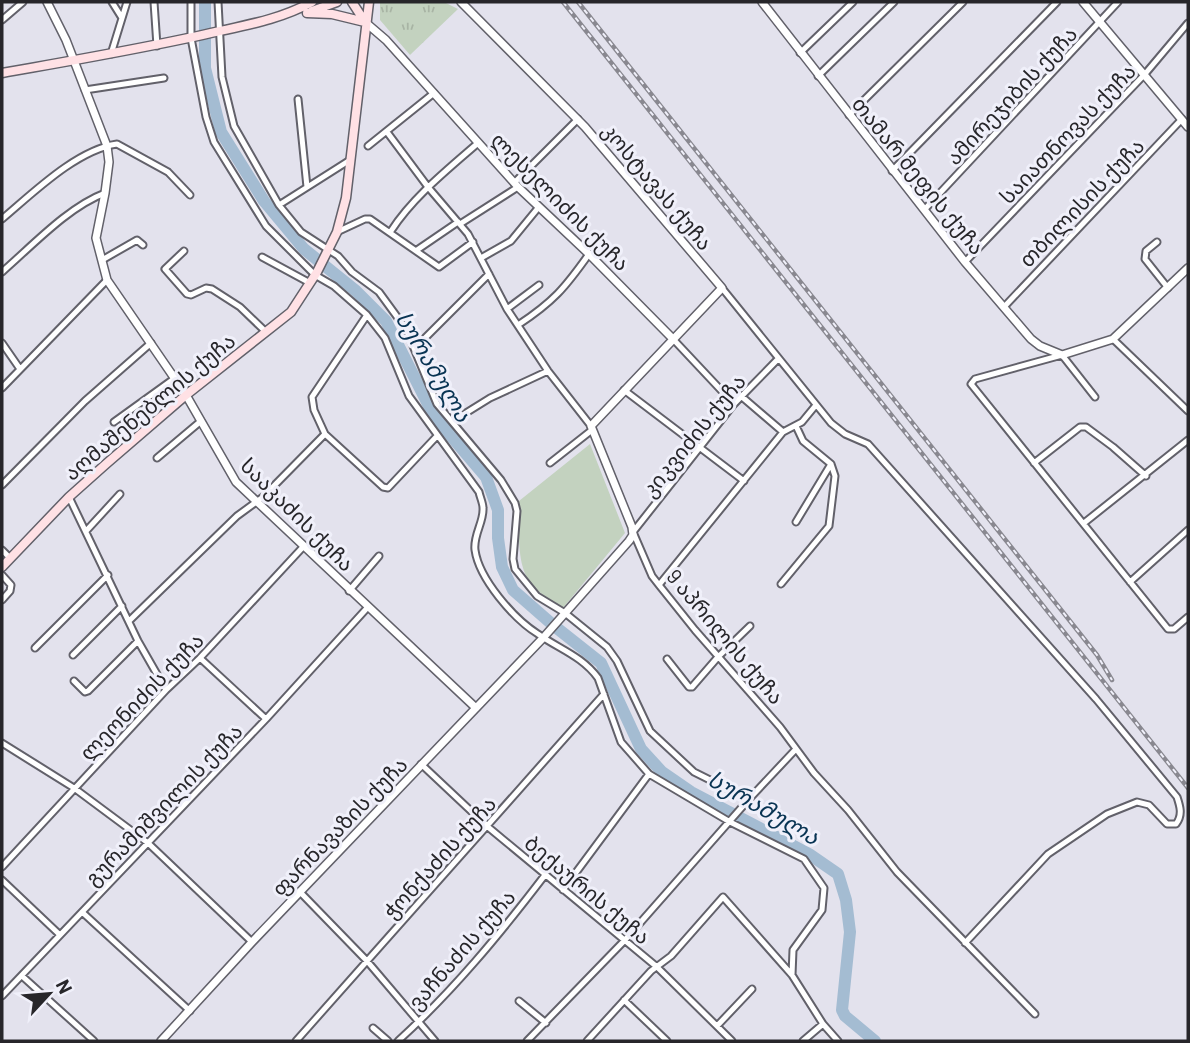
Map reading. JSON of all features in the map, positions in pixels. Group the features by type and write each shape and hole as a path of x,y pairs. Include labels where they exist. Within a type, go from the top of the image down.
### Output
{"main road":[{"path":"288,14 312,2"},
{"path":"307,13 337,2"},
{"path":"352,2 365,22"},
{"path":"327,251 337,232 353,158 369,2"},
{"path":"2,73 157,46 288,14 332,14 365,22"},
{"name":"აღმაშენებლის ქუჩა","path":"2,567 69,497 186,395 291,312 327,251"}],"street":[{"path":"2,20 23,2"},
{"name":"სააკაძის ქუჩა","path":"47,2 74,60 107,146 106,192 96,238 107,281 186,395 236,482 476,708"},
{"path":"112,2 122,18"},
{"path":"111,54 127,2"},
{"path":"155,2 157,46"},
{"path":"191,2 192,38 206,117 214,142 266,226 314,276"},
{"path":"218,2 222,76 234,126 279,205 301,232 338,256 352,272 379,292 406,329 437,404 501,480 514,503 517,511 513,559 515,569 537,596 607,647 617,661 650,731 694,772 749,800"},
{"name":"კოსტავას ქუჩა","path":"461,2 578,119 722,288 816,405 838,429 868,444 1096,699 1177,797 1181,808 1180,819 1176,824 1167,824 1149,805 1137,802 1107,814 1048,854 965,943"},
{"name":"თამარ მეფის ქუჩა","path":"762,2 965,262 1031,339 1062,355"},
{"path":"800,53 853,2"},
{"path":"818,76 894,2"},
{"path":"849,115 963,2"},
{"path":"892,171 1057,2"},
{"path":"1083,2 1188,127"},
{"name":"ამირეჯიბის ქუჩა","path":"925,209 1118,2"},
{"name":"ლესელიძის ქუჩა","path":"365,22 386,40 538,208 589,254 734,404"},
{"name":"საიათნოვას ქუჩა","path":"965,262 1145,74 1188,23"},
{"path":"85,90 164,78"},
{"path":"368,146 434,93"},
{"path":"298,99 307,187"},
{"path":"417,250 459,223 494,205 578,119"},
{"name":"თბილისის ქუჩა","path":"1004,307 1182,119"},
{"name":"9 აპრილის ქუჩა","path":"387,132 473,243 507,309 548,371 592,428 652,576 780,727 897,872 1035,1014"},
{"path":"391,232 400,217 428,187 478,143"},
{"path":"2,219 84,156 117,144 167,172 190,195"},
{"path":"279,205 353,158"},
{"path":"2,272 86,202 106,192"},
{"path":"481,258 511,241 538,208"},
{"path":"337,232 368,219 391,232 439,267 473,243"},
{"path":"102,260 131,242 137,240 143,245"},
{"path":"1157,242 1146,251 1145,259 1168,288"},
{"path":"184,251 165,269 187,294 191,295 209,287 240,307 266,332"},
{"path":"518,326 546,307 563,290 589,254"},
{"path":"262,257 334,286 367,315 385,338 409,396 479,492 483,509 476,531 475,550 485,576 511,611 544,637 587,664 598,678 621,742 649,774 730,822 804,859 824,888 822,910 793,950 792,975"},
{"path":"1188,268 1112,339 975,379 971,384 1168,629 1174,629 1188,617"},
{"path":"415,348 489,274"},
{"path":"2,388 107,281"},
{"path":"507,309 539,285"},
{"path":"550,464 592,428 624,390 722,288"},
{"path":"367,315 312,397 314,410 325,434 383,487 388,488 437,436"},
{"path":"1112,339 1188,411"},
{"path":"2,343 19,369"},
{"path":"2,485 85,401 151,343"},
{"path":"1062,355 1095,397"},
{"name":"კიკვიძის ქუჩა","path":"633,532 734,404 778,359"},
{"path":"453,421 491,398 548,371"},
{"path":"114,422 175,378"},
{"path":"624,390 744,481"},
{"path":"741,396 783,432"},
{"path":"659,585 783,432 796,426 816,405"},
{"path":"157,458 201,421"},
{"path":"781,584 829,526 835,476 831,464 803,441 796,426"},
{"path":"1034,463 1080,427 1086,427 1146,476"},
{"path":"129,621 237,516 264,497 325,434"},
{"path":"1084,523 1188,440"},
{"path":"796,522 831,464"},
{"path":"87,530 120,494"},
{"path":"69,497 138,641 166,690"},
{"path":"1130,582 1188,530"},
{"path":"563,616 629,541 633,532"},
{"name":"ლეონიძის ქუჩა","path":"2,867 303,547"},
{"path":"2,550 10,558"},
{"path":"349,591 379,556"},
{"path":"2,575 11,585 10,591 2,600"},
{"path":"35,648 108,575"},
{"path":"73,655 122,606"},
{"name":"გურამიშვილის ქუჩა","path":"2,996 266,719 368,607"},
{"name":"ფარნავაზის ქუჩა","path":"161,1041 563,616"},
{"path":"667,659 689,687 694,686 718,657 750,626"},
{"path":"74,681 85,692 88,691 138,641"},
{"name":"გურამიშვილის ქუჩა","path":"200,658 266,719"},
{"name":"ჭონქაძის ქუჩა","path":"296,1041 604,694"},
{"path":"2,743 74,788 148,843 252,942"},
{"path":"527,1041 625,940 796,749"},
{"name":"ბექაურის ქუჩა","path":"421,764 488,827 657,967 732,1041"},
{"path":"563,890 649,774"},
{"name":"ვაჩნაძის ქუჩა","path":"398,1041 419,1022 495,939 545,875"},
{"path":"2,880 60,934"},
{"path":"300,892 367,961 435,1041"},
{"path":"587,1041 624,1000 671,956 723,897 792,975 823,1024 838,1041"},
{"name":"გურამიშვილის ქუჩა","path":"82,912 190,1011"},
{"path":"22,976 94,1041"},
{"path":"717,1026 752,989"},
{"path":"624,1000 667,1041"},
{"path":"519,1001 546,1023"},
{"path":"803,1041 823,1024"},
{"path":"373,1028 388,1041"}],"green space":[{"path":"380,2 444,2 458,9 410,55 380,20"},
{"path":"590,444 625,533 563,608 528,580 521,559 519,501"}],"waterway":[{"name":"სურამულა","path":"205,2 205,68 221,132 264,201 304,249 356,291 386,321 434,416 486,477 498,510 502,567 513,590 601,663 641,749 662,772 691,792 809,854 838,874 846,900 850,932 842,1010 845,1016 875,1041"}],"railway":[{"path":"563,2 1188,788"},
{"path":"578,2 1097,655 1112,680"}]}
